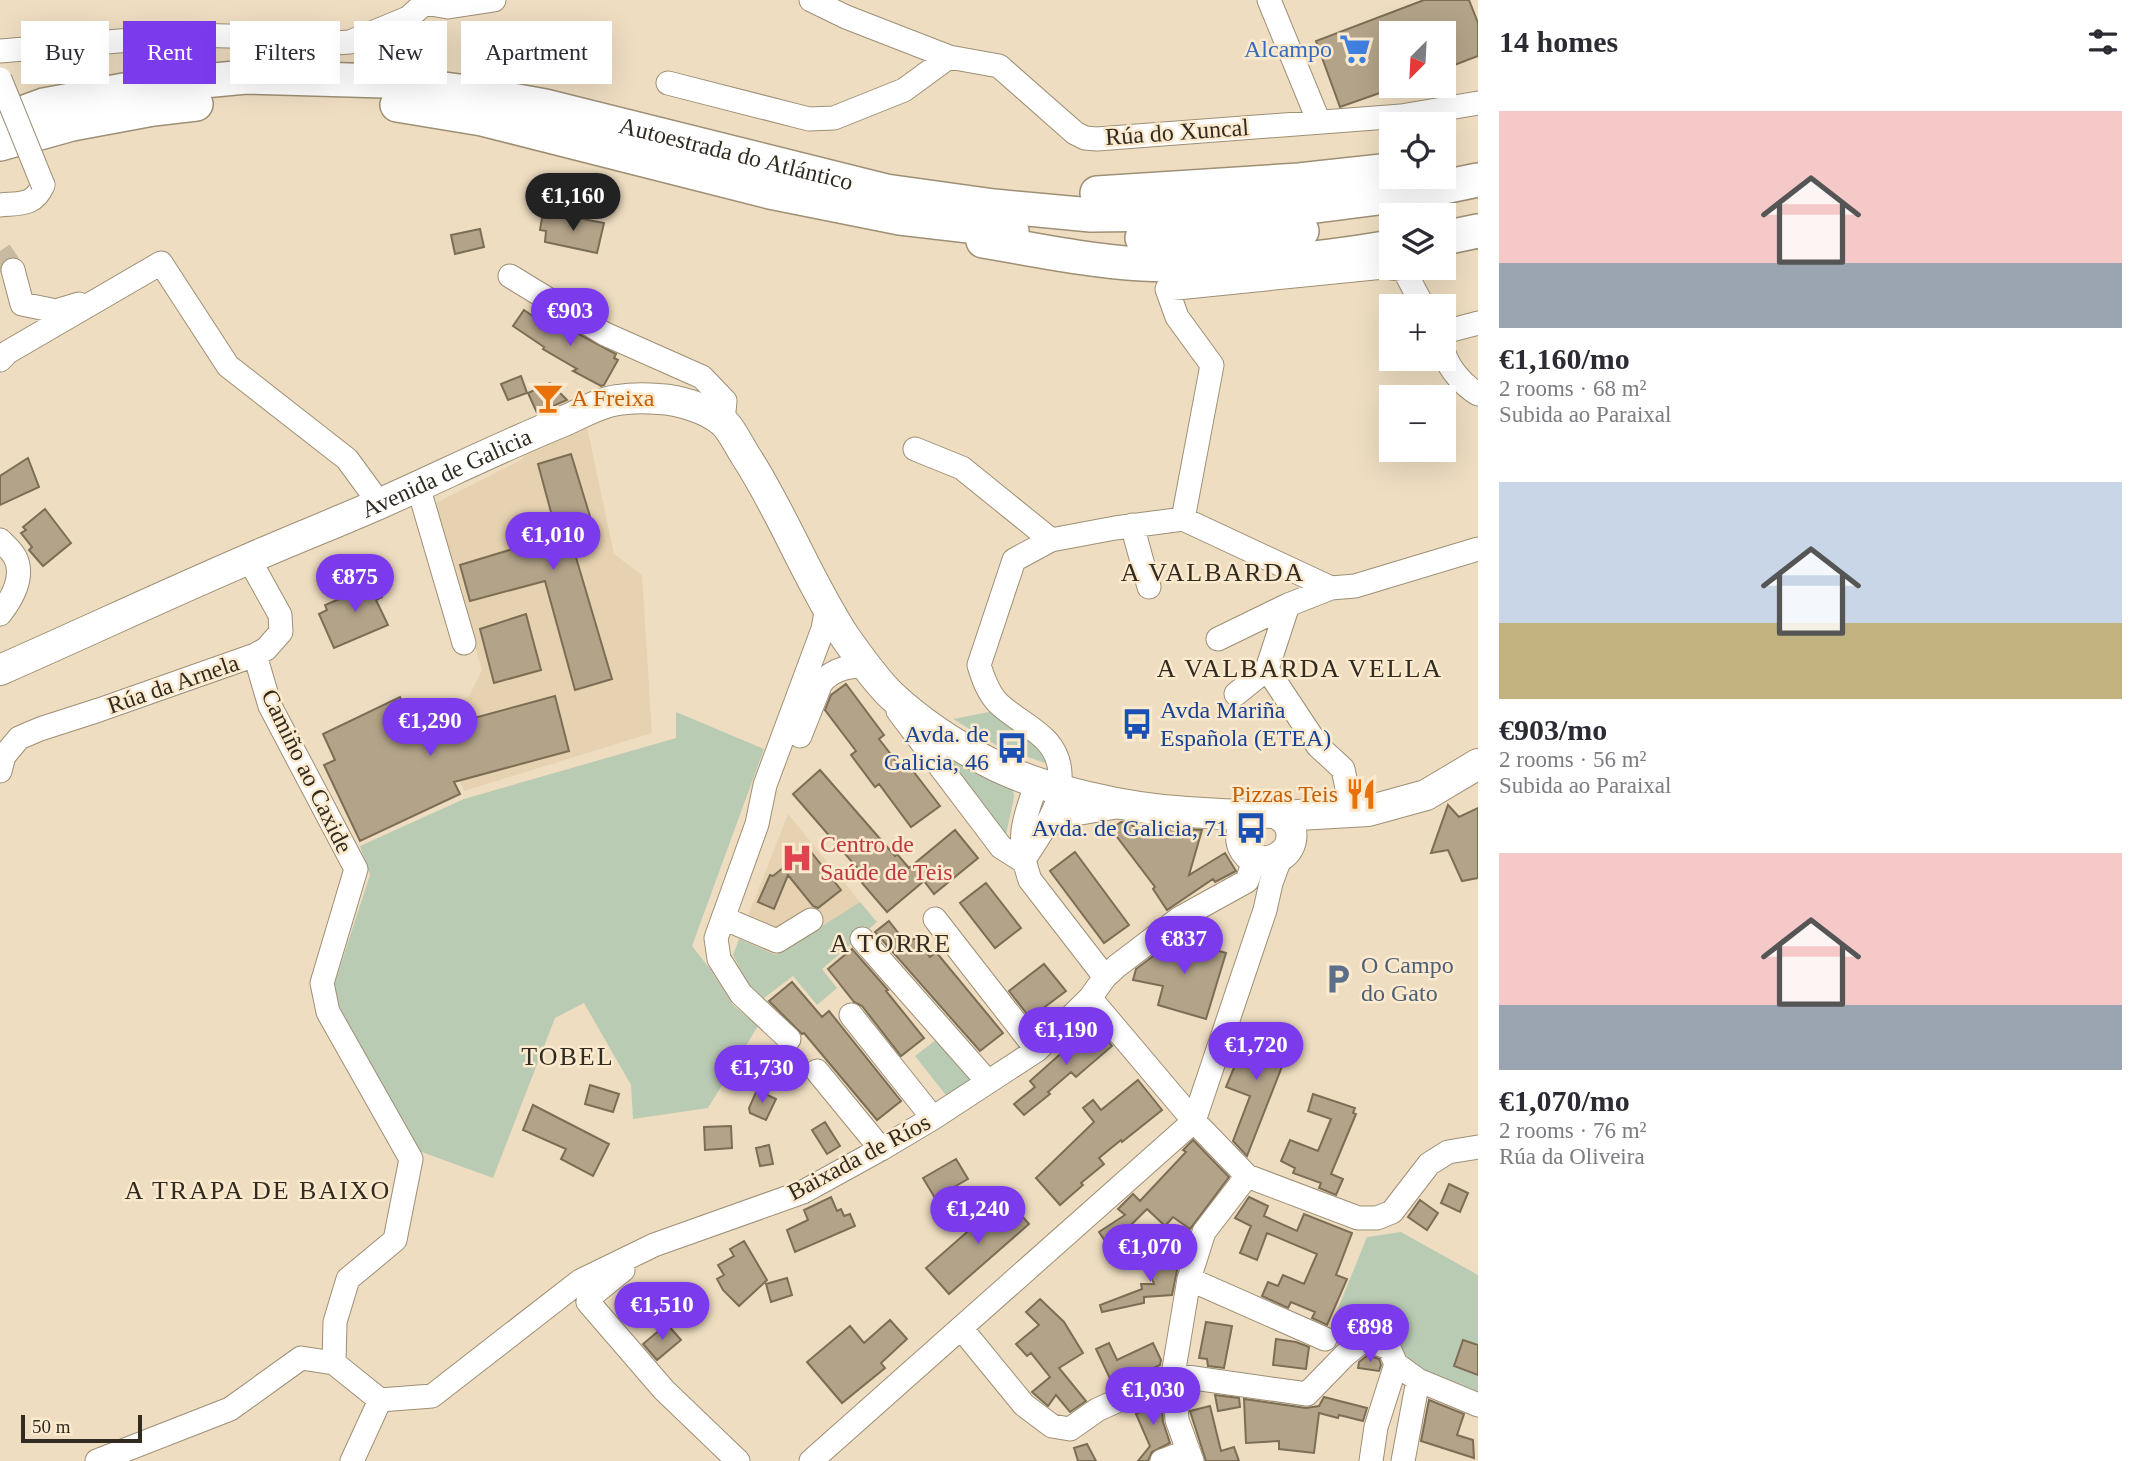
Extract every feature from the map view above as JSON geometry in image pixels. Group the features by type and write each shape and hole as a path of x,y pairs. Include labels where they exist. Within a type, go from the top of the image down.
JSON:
{"highway":[{"name":"Autoestrada do Atlántico","path":"0,121 44,105 140,87 246,77 384,81 545,106 886,191 994,206 1091,215 1293,209 1410,194 1478,180"},
{"name":"Autoestrada do Atlántico","path":"0,144 72,124 153,109 235,100 320,100 402,105 482,119 770,192 900,218 1010,231 1142,238 1213,237 1298,231 1379,221"},
{"path":"1456,163 1478,161"},
{"path":"778,165 996,189 1108,194 1379,171"},
{"path":"1456,207 1478,203"},
{"path":"900,218 974,240 1069,256 1140,264 1223,266 1379,248"},
{"path":"1456,236 1478,231"}],"main road":[{"name":"Avenida de Galicia","path":"0,670 536,432 614,400 660,399 696,407 723,421"},
{"path":"723,421 759,477 827,607 888,694 941,735 990,763 1049,786 1126,805 1182,812 1194,821 1267,847 1349,826 1360,812 1426,795 1478,764"}],"street":[{"path":"0,51 190,35 261,37 292,46 350,42 408,18 425,3 448,7 495,0"},
{"name":"Rúa do Xuncal","path":"811,0 846,17 949,57 999,66 1085,138 1401,116 1478,103"},
{"path":"1269,0 1320,122"},
{"path":"668,83 810,119 834,118 904,90 949,57"},
{"path":"0,79 43,185 31,201 0,205"},
{"path":"0,360 8,352 161,263 228,366 347,459 380,503"},
{"path":"1183,519 1212,365 1177,317 1167,289 1384,267 1404,270 1417,294"},
{"path":"13,270 22,304 56,311 99,299"},
{"path":"510,276 605,334 702,377 725,401 723,421"},
{"path":"1456,329 1478,323"},
{"path":"1454,371 1478,394"},
{"path":"915,449 962,468 1051,540"},
{"path":"418,486 464,643"},
{"path":"1105,977 1030,880 1023,861 1024,819 1049,786 1060,766 1056,752 1043,737 997,702 984,682 979,665 1014,560 1051,540 1183,519 1331,587"},
{"path":"1132,525 1149,587"},
{"path":"0,540 15,556 19,572 12,598 0,614"},
{"path":"1218,639 1331,587 1355,586 1478,549"},
{"name":"Rúa da Arnela","path":"0,771 4,756 19,738 255,656 266,649 281,632 280,615 249,559"},
{"path":"1236,694 1267,669 1287,605"},
{"path":"789,1039 741,994 719,959 716,938 757,824 765,785 823,629 827,607"},
{"name":"Camiño ao Caxide","path":"255,656 270,706 356,869 323,983 328,1012 411,1159 395,1240 348,1279 335,1322 334,1363"},
{"path":"757,824 777,790 821,683 838,670 850,666 868,666"},
{"path":"1267,669 1318,746 1343,769 1360,812"},
{"path":"888,694 900,714 1001,847 1023,861"},
{"path":"1023,861 1053,810 1049,786"},
{"path":"1042,828 1075,814 1126,805"},
{"path":"811,1461 1194,1121 1265,910 1267,847"},
{"name":"Baixada de Ríos","path":"380,1399 432,1396 580,1281 654,1245 803,1192 933,1118 1037,1050 1090,998 1105,977 1180,918 1247,881 1267,847"},
{"path":"723,918 777,941 811,920"},
{"path":"935,919 1037,1050"},
{"path":"862,939 988,1082"},
{"path":"1090,998 1194,1121 1247,1176 1358,1218 1377,1219 1392,1212 1430,1164 1448,1152 1478,1147"},
{"path":"851,1014 933,1118"},
{"path":"817,1070 881,1149"},
{"path":"1162,1461 1190,1456 1177,1420 1173,1375 1189,1279 1204,1232 1247,1176"},
{"path":"629,1257 626,1267 591,1296 588,1303 664,1391 738,1461"},
{"path":"1189,1279 1325,1339"},
{"path":"961,1328 1024,1405 1052,1426 1070,1429 1097,1410 1173,1375 1307,1394 1345,1355 1365,1339 1389,1348 1396,1364 1418,1380 1478,1405"},
{"path":"97,1461 230,1409 301,1358 334,1363 380,1399 352,1461"},
{"path":"1371,1461 1376,1427 1396,1364"},
{"path":"1403,1461 1418,1380"}],"shaded area":[{"path":"587,427 614,554 642,575 652,733 464,791 432,720 469,696 482,670 434,504 523,459 521,453"},
{"name":"Centro de Saúde de Teis","path":"788,814 860,902 776,955 739,939"}],"green space":[{"path":"994,711 1039,740 1051,765 1001,748 953,719"},
{"path":"676,712 764,749 692,946 733,1005 758,1026 708,1108 633,1119 631,1085 584,1003 555,1018 493,1178 419,1151 339,1010 334,985 370,875 360,846 464,799 676,738"},
{"path":"943,752 1013,790 1006,835"},
{"path":"860,902 877,922 822,969 837,988 817,1005 793,976 760,1001 733,955 739,939 776,955"},
{"path":"941,1036 975,1079 949,1099 915,1056"},
{"path":"1401,1232 1478,1275 1478,1394 1426,1371 1368,1328 1343,1340 1328,1333 1367,1237"}],"building":[{"name":"Alcampo","path":"1424,0 1469,0 1478,23 1478,56 1456,64 1456,21 1379,21 1379,93 1340,107 1316,41"},
{"path":"559,217 604,223 597,253 545,242 546,231 540,230 542,218"},
{"path":"480,229 484,247 455,254 451,235"},
{"path":"524,310 553,330 558,323 616,354 614,358 618,360 604,385 601,386 573,371 577,369 543,349 544,347 513,326"},
{"path":"521,376 527,393 508,400 501,384"},
{"name":"A Freixa","path":"550,383 567,400 537,413 528,393"},
{"path":"571,454 596,536 572,544 612,679 575,690 545,581 470,601 460,565 536,542 533,534 555,527 538,464"},
{"path":"28,458 39,487 0,505 0,476"},
{"path":"45,509 71,543 43,566 29,550 32,547 21,533 26,530 23,527"},
{"path":"380,574 384,580 379,590 382,597 376,600 388,625 334,648 319,614 327,610 325,605 361,590 360,588 368,585 372,577"},
{"path":"526,614 541,670 494,683 480,629"},
{"path":"846,684 884,735 879,739 900,766 906,762 940,806 911,827 879,784 875,787 851,755 856,751 825,710 831,695"},
{"path":"555,696 569,751 454,782 460,794 360,841 324,765 335,760 323,734 400,697 412,723 424,717 430,730"},
{"path":"820,770 895,856 897,854 909,868 955,830 978,858 934,894 924,881 887,912 862,883 867,879 793,794"},
{"path":"1448,805 1459,817 1478,808 1478,878 1462,881 1448,850 1431,853"},
{"path":"1121,822 1131,823 1133,826 1202,830 1189,875 1225,853 1236,871 1215,882 1213,879 1167,910 1153,889 1155,887 1111,829"},
{"path":"808,848 841,890 818,908 813,906 788,875 774,909 758,902 770,875 773,876"},
{"path":"1075,852 1129,925 1104,943 1050,871"},
{"path":"986,883 1021,928 995,948 960,903"},
{"path":"889,921 907,944 915,938 930,957 936,952 1003,1033 980,1051 875,932"},
{"path":"1176,939 1226,953 1206,1019 1158,1005 1163,986 1133,980 1136,969"},
{"path":"852,949 888,990 886,991 924,1038 901,1056 862,1006 854,1002 828,969"},
{"path":"1044,964 1066,991 1030,1018 1009,991"},
{"path":"792,982 822,1017 829,1011 901,1101 877,1120 804,1033 769,1001"},
{"path":"1094,1024 1112,1046 1076,1077 1071,1072 1024,1115 1014,1104 1035,1087 1030,1081"},
{"path":"1250,1029 1290,1046 1247,1156 1233,1141 1250,1096 1226,1087"},
{"path":"776,1049 798,1062 790,1077 767,1064"},
{"path":"1138,1080 1162,1110 1099,1158 1104,1164 1060,1205 1036,1178 1094,1122 1083,1108 1093,1100 1101,1110"},
{"path":"590,1085 619,1094 613,1112 585,1104"},
{"path":"757,1090 776,1099 766,1120 750,1113 749,1108"},
{"path":"1313,1094 1355,1108 1353,1113 1356,1114 1331,1174 1343,1179 1336,1195 1319,1188 1321,1183 1293,1173 1295,1168 1281,1161 1290,1140 1318,1151 1331,1119 1308,1111"},
{"path":"533,1105 609,1144 593,1176 561,1159 566,1149 523,1130"},
{"path":"825,1122 840,1146 827,1154 812,1130"},
{"path":"731,1126 732,1148 705,1150 704,1127"},
{"path":"1193,1140 1229,1177 1190,1229 1173,1217 1165,1226 1147,1209 1121,1235 1131,1250 1117,1259 1099,1232 1125,1215 1118,1209 1133,1194 1140,1201 1186,1152 1183,1150"},
{"path":"769,1145 773,1164 760,1166 756,1148"},
{"path":"956,1159 968,1179 935,1198 923,1178"},
{"path":"1449,1184 1468,1193 1460,1212 1441,1203"},
{"path":"831,1197 837,1211 841,1209 844,1216 850,1214 855,1226 795,1252 787,1230 808,1220 804,1210"},
{"path":"1249,1197 1268,1206 1264,1216 1297,1231 1304,1214 1352,1233 1336,1275 1347,1279 1327,1325 1312,1318 1315,1312 1291,1302 1288,1308 1262,1296 1268,1282 1278,1286 1283,1275 1304,1284 1317,1254 1267,1233 1257,1260 1240,1253 1251,1226 1235,1218"},
{"path":"1006,1198 1029,1224 949,1294 926,1268"},
{"path":"1420,1200 1438,1213 1427,1230 1408,1217"},
{"path":"744,1241 767,1280 739,1306 723,1290 717,1279 724,1275 718,1265 734,1256 730,1249"},
{"path":"1169,1251 1177,1270 1172,1295 1144,1297 1144,1303 1102,1312 1100,1305 1142,1289 1141,1284 1154,1284 1145,1260"},
{"path":"787,1278 792,1295 771,1302 766,1284"},
{"path":"1040,1299 1064,1322 1083,1353 1059,1368 1086,1401 1070,1412 1056,1395 1048,1406 1032,1392 1050,1377 1031,1353 1027,1356 1016,1344 1039,1325 1026,1312"},
{"path":"890,1320 907,1339 881,1363 885,1368 842,1403 807,1362 850,1326 864,1343"},
{"path":"1206,1322 1232,1326 1224,1368 1208,1366 1207,1359 1199,1358"},
{"path":"667,1324 681,1340 657,1360 643,1344"},
{"path":"1276,1339 1309,1347 1306,1369 1273,1365"},
{"path":"1463,1340 1478,1345 1478,1375 1454,1366"},
{"path":"1109,1343 1117,1360 1153,1343 1161,1360 1160,1365 1114,1387 1096,1349"},
{"path":"1368,1355 1379,1359 1379,1371 1358,1368 1359,1362"},
{"path":"1215,1395 1239,1398 1240,1407 1218,1411"},
{"path":"1161,1396 1163,1422 1170,1443 1152,1452 1148,1461 1138,1461 1150,1446 1136,1414 1146,1409 1144,1404"},
{"path":"1324,1397 1367,1408 1363,1421 1319,1413 1314,1453 1279,1449 1279,1441 1246,1443 1244,1399 1306,1408 1319,1406"},
{"path":"1429,1400 1464,1414 1457,1435 1473,1440 1474,1458 1421,1441"},
{"path":"1210,1406 1221,1451 1234,1447 1239,1461 1206,1461 1190,1411"},
{"path":"1087,1444 1096,1461 1078,1461 1074,1448"}],"tunnel":[{"path":"0,251 13,270"}],"place":[{"name":"Alcampo","path":"1355,49"},
{"name":"A Freixa","path":"548,398"},
{"name":"Avda Mariña Española (ETEA)","path":"1137,724"},
{"name":"Avda. de Galicia, 46","path":"1012,748"},
{"name":"Pizzas Teis","path":"1361,794"},
{"name":"Avda. de Galicia, 71","path":"1251,828"},
{"name":"Centro de Saúde de Teis","path":"797,858"},
{"name":"O Campo do Gato","path":"1338,979"}],"district":[{"name":"A VALBARDA","path":"1213,572"},
{"name":"A VALBARDA VELLA","path":"1300,668"},
{"name":"A TORRE","path":"891,943"},
{"name":"TOBEL","path":"568,1056"},
{"name":"A TRAPA DE BAIXO","path":"258,1190"}]}
